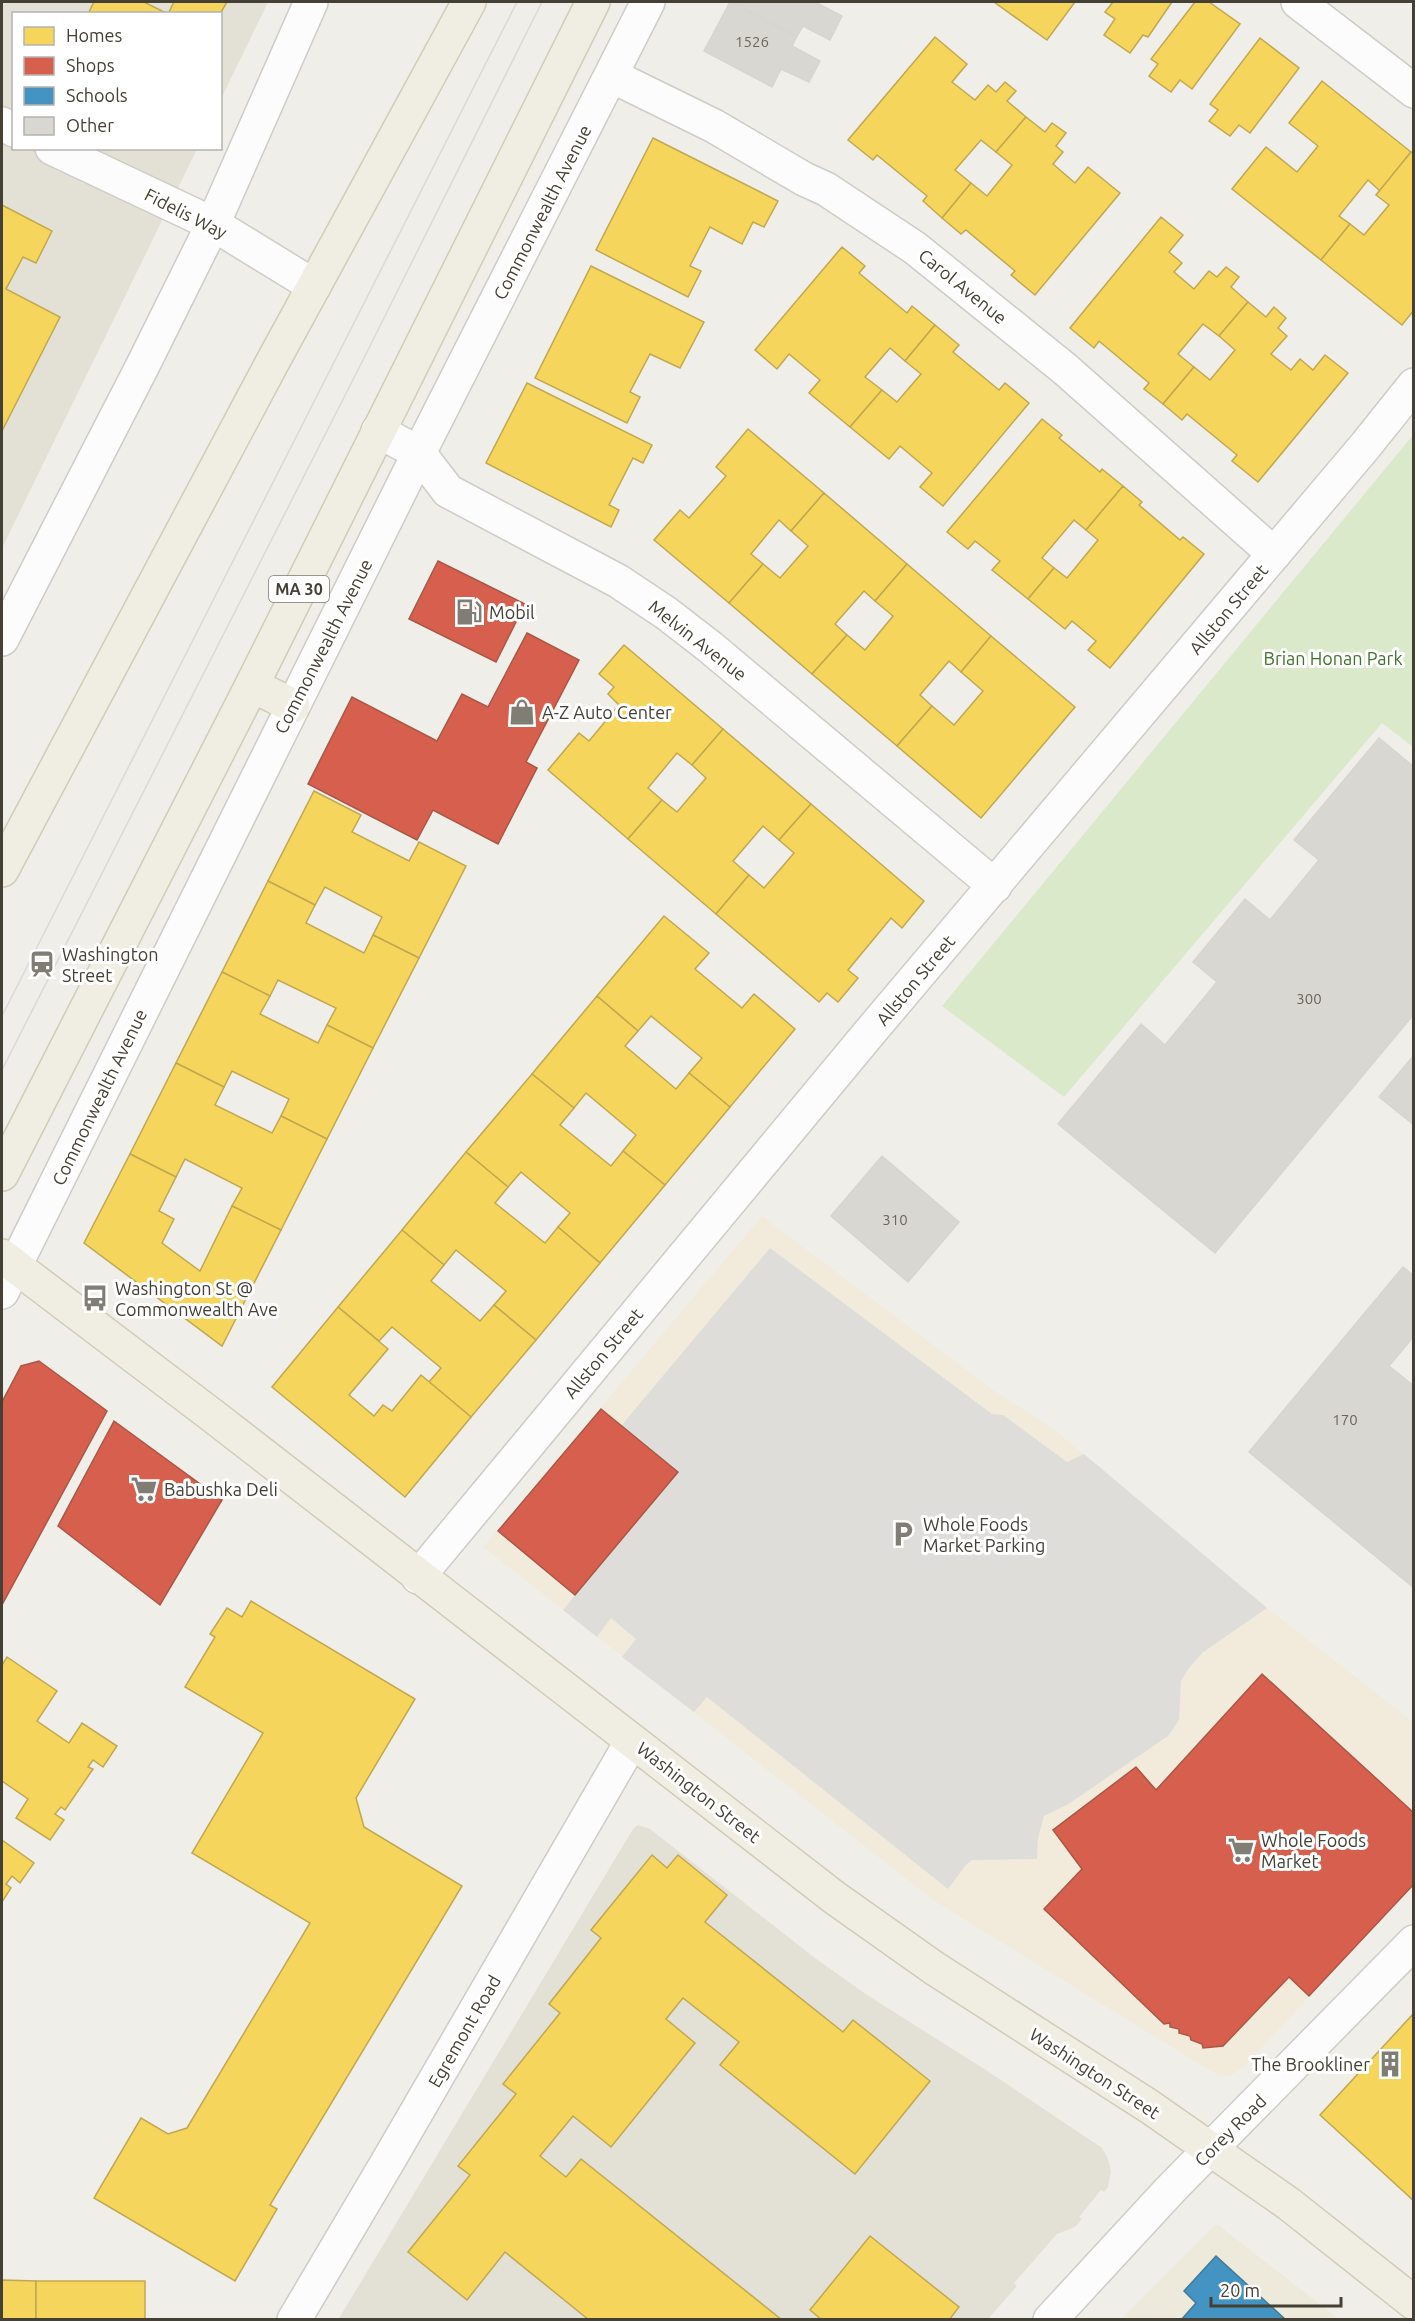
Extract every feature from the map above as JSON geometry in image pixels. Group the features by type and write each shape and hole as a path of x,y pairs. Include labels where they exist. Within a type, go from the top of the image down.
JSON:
{"main road":[{"path":"2,870 314,286 469,2"},
{"name":"MA 30","path":"2,1174 252,685 593,2"},
{"path":"252,685 293,706"},
{"name":"Washington Street","path":"6,1272 213,1416 418,1577 836,1898 934,1968 1150,2107 1289,2204 1413,2303"}],"street":[{"path":"2,639 213,224 311,2"},
{"name":"Commonwealth Avenue","path":"6,1272 648,2"},
{"path":"1298,2 1413,91"},
{"name":"Carol Avenue","path":"612,76 714,126 804,179 826,189 915,248 1065,369 1274,554"},
{"name":"Fidelis Way","path":"56,150 213,224 314,286"},
{"name":"Allston Street","path":"418,1577 1413,386"},
{"name":"Melvin Avenue","path":"378,431 419,453 448,491 612,578 681,624 994,886"},
{"name":"Egremont Road","path":"294,2319 632,1741"},
{"name":"Corey Road","path":"1050,2319 1210,2149 1413,1942"}],"shaded area":[{"path":"2,2 268,2 222,97 222,12 12,12 12,150 197,150 2,548"},
{"path":"762,1216 993,1390 1051,1427 1267,1608 1413,1722 1413,1884 1244,2067 1229,2076 1220,2076 1201,2065 936,1902 483,1547"},
{"name":"Whole Foods Market Parking","path":"770,1248 992,1414 1003,1415 1067,1462 1084,1454 1267,1608 1202,1653 1189,1668 1181,1681 1179,1720 1168,1736 1067,1805 1044,1816 1038,1838 1037,1859 972,1860 948,1889 707,1697 694,1712 622,1657 636,1639 611,1618 597,1637 563,1610 678,1472 621,1426"},
{"path":"638,1825 650,1829 815,1958 867,1995 989,2072 1102,2148 1111,2171 1108,2187 1104,2192 1101,2190 1079,2217 1082,2219 1075,2227 1057,2234 1014,2283 1017,2286 988,2319 338,2320 633,1829"},
{"path":"1218,2225 1339,2319 1120,2320 1214,2226"}],"green space":[{"name":"Brian Honan Park","path":"1413,435 1413,747 1382,723 1064,1097 942,1006"}],"building: Homes":[{"path":"94,2 144,2 164,12 89,12"},
{"path":"174,2 227,2 221,12 169,12"},
{"path":"994,2 1075,2 1047,40"},
{"path":"1113,2 1172,2 1148,37 1143,35 1130,53 1104,35 1115,19 1105,12"},
{"path":"1195,2 1209,2 1240,24 1192,89 1180,80 1171,92 1149,76 1158,64 1151,59"},
{"path":"935,37 967,64 952,82 975,100 988,85 996,92 1005,82 1016,91 1007,101 1026,117 996,152 981,140 955,170 971,183 942,218 923,201 927,196 877,155 873,160 848,140"},
{"path":"1260,38 1299,68 1250,133 1239,125 1230,136 1209,121 1218,110 1210,104"},
{"path":"1322,81 1411,152 1380,191 1368,180 1339,216 1350,224 1321,260 1232,189 1266,147 1297,172 1318,146 1289,123"},
{"path":"1026,117 1045,132 1052,123 1066,133 1056,146 1063,152 1053,164 1075,183 1088,167 1120,193 1035,295 1011,275 1015,271 966,230 961,234 942,218 971,183 987,196 1012,165 996,152"},
{"path":"653,138 778,201 764,227 753,222 742,244 710,227 690,266 701,271 688,297 596,250"},
{"path":"1411,152 1414,154 1414,310 1402,325 1321,260 1350,224 1364,235 1389,205 1376,195"},
{"path":"2,205 52,231 36,263 23,257 6,289 60,317 2,431"},
{"path":"1161,217 1183,235 1169,252 1182,263 1174,272 1194,289 1209,271 1217,277 1226,267 1239,277 1231,287 1248,302 1219,336 1203,324 1178,354 1194,367 1163,404 1144,389 1149,383 1099,341 1094,348 1070,328"},
{"path":"842,247 865,266 859,273 907,313 912,306 935,325 905,361 890,348 865,377 882,390 850,427 809,393 820,380 789,354 777,369 755,350"},
{"path":"591,266 704,322 680,368 650,354 630,392 640,397 627,423 535,378"},
{"path":"1248,302 1266,317 1274,307 1286,318 1278,328 1287,336 1271,354 1291,370 1300,359 1313,370 1325,355 1348,373 1258,482 1232,461 1237,455 1187,414 1182,420 1163,404 1194,367 1210,380 1235,350 1219,336"},
{"path":"935,325 959,345 953,352 999,390 1005,383 1029,403 943,506 920,487 932,473 900,446 889,459 850,427 882,390 897,402 921,374 905,361"},
{"path":"527,383 652,445 643,463 633,458 609,505 619,510 611,527 486,463"},
{"path":"1042,419 1062,435 1059,438 1100,472 1102,469 1123,486 1086,530 1074,520 1042,558 1054,568 1028,599 992,570 1000,561 975,541 968,549 947,532"},
{"path":"748,429 824,493 791,531 779,520 751,554 763,564 729,603 654,540 680,510 689,518 726,476 716,467"},
{"path":"1123,486 1142,502 1139,505 1180,540 1183,537 1204,554 1110,668 1088,650 1096,641 1072,621 1065,629 1028,599 1054,568 1067,578 1098,540 1086,530"},
{"path":"824,493 907,564 875,601 864,591 835,624 847,635 812,674 729,603 763,564 780,578 808,546 791,531"},
{"path":"907,564 991,636 961,672 949,661 920,695 932,706 897,746 812,674 847,635 865,650 893,616 875,601"},
{"path":"991,636 1075,707 981,818 897,746 932,706 954,725 983,691 961,672"},
{"path":"624,645 723,729 692,765 677,753 648,788 662,800 628,839 548,770 579,733 589,741 619,705 608,694 614,687 599,674"},
{"path":"723,729 811,804 779,840 763,826 733,861 749,875 716,914 628,839 662,800 677,812 706,778 692,765"},
{"path":"314,791 361,815 352,832 409,861 419,842 466,866 419,958 373,935 382,917 325,887 315,905 268,881"},
{"path":"811,804 924,901 902,928 891,918 848,970 858,978 838,1002 827,993 819,1002 716,914 749,875 764,888 794,853 779,840"},
{"path":"268,881 315,905 306,923 364,953 373,935 419,958 373,1048 327,1025 336,1008 278,980 270,996 222,972"},
{"path":"664,916 709,953 695,969 742,1008 754,994 795,1029 730,1107 689,1073 702,1058 651,1016 638,1031 597,996"},
{"path":"222,972 270,996 260,1014 318,1043 327,1025 373,1048 327,1139 281,1116 289,1099 232,1071 224,1087 176,1063"},
{"path":"597,996 638,1031 625,1046 676,1089 689,1073 730,1107 665,1185 623,1151 636,1135 586,1093 574,1108 532,1074"},
{"path":"176,1063 224,1087 215,1105 272,1133 281,1116 327,1139 281,1230 232,1206 242,1188 185,1159 176,1177 130,1154"},
{"path":"532,1074 574,1108 560,1125 611,1166 623,1151 665,1185 600,1263 558,1227 570,1213 521,1172 508,1187 466,1152"},
{"path":"466,1152 508,1187 495,1203 545,1243 558,1227 600,1263 536,1340 494,1305 506,1291 456,1250 444,1265 402,1230"},
{"path":"130,1154 176,1177 159,1211 174,1219 162,1243 200,1271 232,1206 281,1230 222,1346 84,1243"},
{"path":"402,1230 444,1265 431,1281 480,1321 494,1305 536,1340 471,1417 429,1382 441,1368 392,1327 379,1341 338,1307"},
{"path":"338,1307 388,1349 349,1395 374,1416 383,1405 392,1411 421,1375 471,1417 405,1497 272,1387"},
{"path":"251,1601 415,1699 356,1798 364,1827 462,1886 270,2205 277,2209 235,2281 94,2198 141,2118 168,2134 187,2128 310,1923 192,1853 263,1733 185,1687 215,1637 210,1634 227,1608 242,1617"},
{"path":"7,1657 57,1691 37,1721 69,1743 82,1723 117,1746 103,1767 93,1760 88,1767 93,1769 65,1810 61,1807 55,1814 64,1820 50,1840 16,1818 28,1799 2,1781 2,1665"},
{"path":"2,1840 34,1863 20,1883 12,1876 6,1884 11,1888 2,1902"},
{"path":"652,1855 667,1868 678,1855 727,1895 705,1922 843,2032 853,2020 930,2081 855,2174 720,2065 739,2042 683,1998 666,2019 695,2043 611,2147 573,2116 540,2156 566,2177 581,2159 782,2320 589,2320 505,2252 467,2300 408,2252 470,2175 458,2166 516,2094 503,2084 560,2013 549,2004 601,1938 591,1930"},
{"name":"The Brookliner","path":"1414,2013 1414,2201 1320,2115"},
{"path":"870,2236 959,2307 949,2320 822,2320 810,2310"},
{"path":"2,2280 36,2281 36,2320 2,2320"},
{"path":"36,2281 145,2281 145,2320 36,2320"}],"building: Shops":[{"path":"438,561 525,604 496,662 409,619"},
{"path":"527,633 579,660 526,762 537,768 498,844 433,810 417,840 308,784 352,697 437,741 462,694 488,707"},
{"path":"39,1361 107,1411 2,1605 2,1402 21,1366"},
{"path":"601,1409 678,1472 575,1595 498,1531"},
{"path":"114,1421 222,1500 160,1605 58,1526"},
{"name":"Whole Foods Market","path":"1262,1674 1414,1813 1414,1884 1309,1996 1289,1977 1223,2046 1203,2048 1202,2044 1191,2040 1190,2036 1179,2033 1179,2029 1170,2027 1170,2023 1164,2024 1044,1909 1082,1869 1053,1830 1136,1767 1156,1790"}],"building: Schools":[{"path":"1216,2256 1286,2320 1181,2320 1196,2303 1184,2291"}],"building: Other":[{"path":"730,2 797,36 792,46 820,61 809,82 781,69 772,87 704,51"},
{"path":"730,2 815,2 842,16 830,40 803,26 797,36"},
{"path":"1379,738 1414,767 1414,1014 1215,1253 1058,1124 1141,1024 1165,1045 1217,982 1193,962 1245,899 1270,920 1319,860 1294,840"},
{"path":"1414,1055 1414,1125 1379,1097"},
{"path":"882,1156 959,1222 908,1282 831,1216"},
{"path":"1403,1267 1414,1276 1414,1336 1389,1366 1414,1386 1414,1588 1249,1452"}],"tram line":[{"path":"2,1016 517,2"},
{"path":"2,1070 542,2"}],"place":[{"name":"Mobil","path":"469,612"},
{"name":"A-Z Auto Center","path":"522,712"},
{"name":"Washington Street","path":"42,964"},
{"name":"Washington St @ Commonwealth Ave","path":"95,1298"},
{"name":"Babushka Deli","path":"144,1489"},
{"name":"Whole Foods Market Parking","path":"903,1534"},
{"name":"Whole Foods Market","path":"1241,1850"},
{"name":"The Brookliner","path":"1390,2064"}]}
